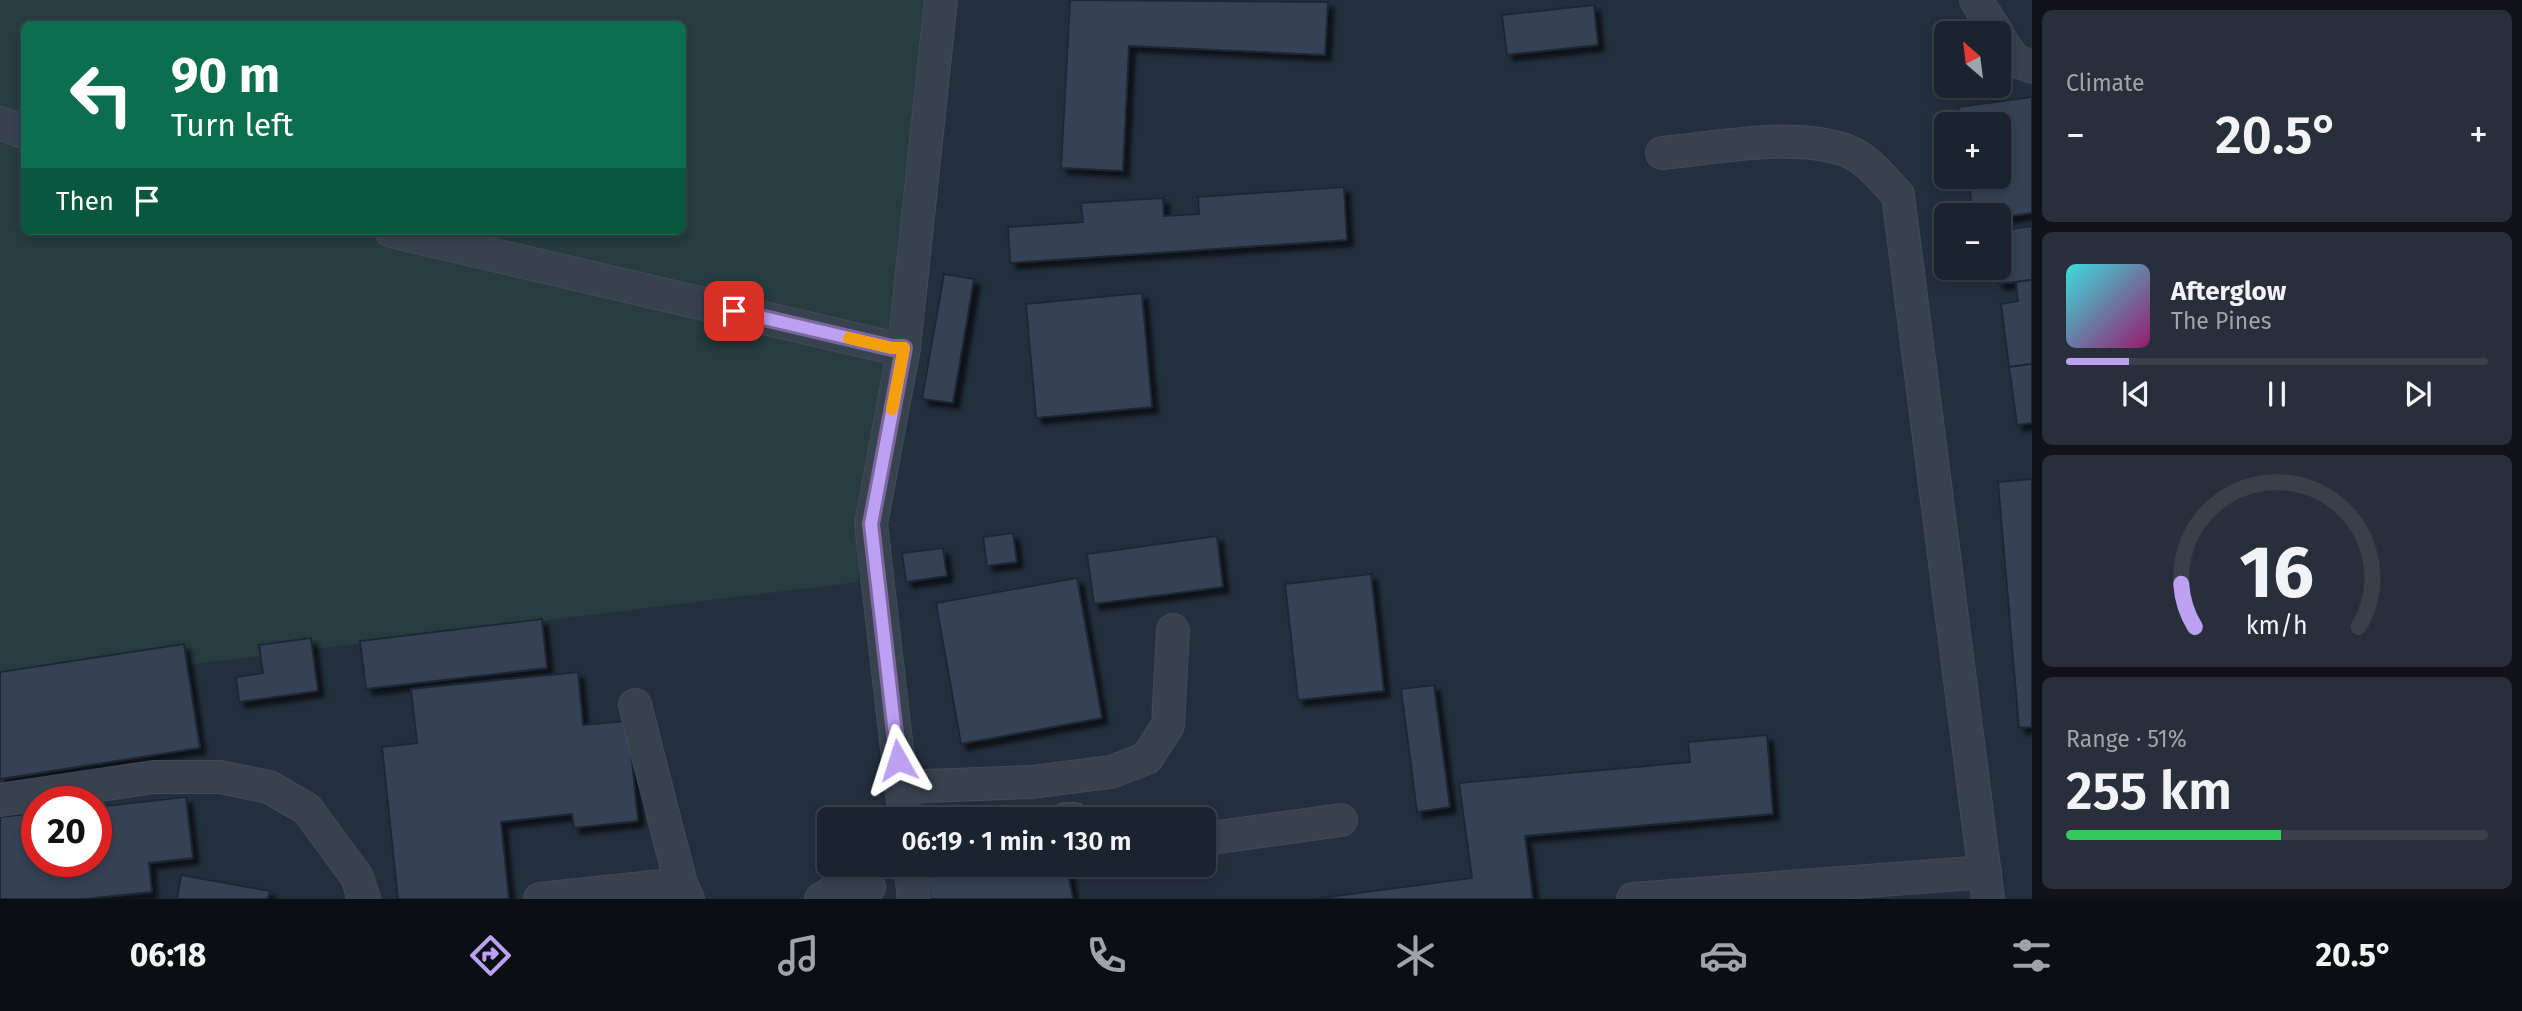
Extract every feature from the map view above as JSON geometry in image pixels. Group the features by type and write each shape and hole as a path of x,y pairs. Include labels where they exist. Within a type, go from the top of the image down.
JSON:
{"lane":[{"path":"904,807 871,524 904,348 941,0"},
{"path":"1976,0 1990,21"},
{"path":"2011,55 2014,60 2032,67"},
{"path":"0,123 21,131"},
{"path":"1633,899 1986,886 1898,195 1871,165 1846,150 1800,140 1662,153"},
{"path":"408,235 892,348 904,348"},
{"path":"901,787 1032,782 1111,772 1147,758 1168,725 1173,630"},
{"path":"540,899 685,892 635,705"},
{"path":"0,800 154,777 220,777 269,787 307,809 357,877 364,899"},
{"path":"1216,837 1341,820"},
{"path":"911,877 914,899"},
{"path":"821,899 831,893 869,887"}],"green space":[{"path":"0,0 936,0 893,348 858,582 0,688"}],"building":[{"path":"1070,0 1328,2 1325,55 1129,46 1123,171 1061,168"},
{"path":"1594,5 1598,45 1507,55 1502,15"},
{"path":"2032,97 2032,213 2011,216 2011,203 1971,203 1970,189 2011,189 2011,112 1959,112 1958,107"},
{"path":"1344,187 1347,240 1010,263 1008,227 1083,222 1081,203 1163,198 1164,216 1199,214 1198,197"},
{"path":"2032,226 2032,280 1998,284 1998,280 2011,280 2011,229"},
{"path":"944,274 974,279 953,403 922,399"},
{"path":"2032,280 2032,364 2009,367 2001,304 2018,301 2016,282"},
{"path":"1142,293 1152,407 1036,418 1026,304"},
{"path":"2032,364 2032,423 2017,425 2009,367"},
{"path":"2032,479 2032,727 2019,728 1998,482"},
{"path":"1013,533 1017,562 987,566 983,537"},
{"path":"1217,536 1223,587 1094,604 1087,554"},
{"path":"943,548 947,576 906,582 902,553"},
{"path":"1371,574 1384,691 1298,700 1285,584"},
{"path":"1077,578 1102,718 961,744 936,603"},
{"path":"542,619 547,668 366,689 360,641"},
{"path":"311,638 318,691 239,702 236,677 263,673 259,645"},
{"path":"184,644 200,748 0,779 0,672"},
{"path":"578,672 583,725 628,721 638,821 574,828 572,814 501,822 509,899 398,899 382,747 417,743 411,689"},
{"path":"1434,685 1450,807 1417,812 1401,689"},
{"path":"1767,735 1773,814 1525,836 1533,899 1313,899 1472,878 1459,783 1690,762 1688,742"},
{"path":"186,797 193,858 149,863 152,892 84,899 0,899 0,817 21,815 21,877 112,877 112,805"},
{"path":"181,875 270,891 268,899 177,899"},
{"path":"927,877 1069,877 1073,899 931,899"}],"slow traffic":[{"path":"849,338 892,348 904,348 892,409"}],"route":[{"path":"734,311 892,348 904,348 871,524 898,760"}]}
